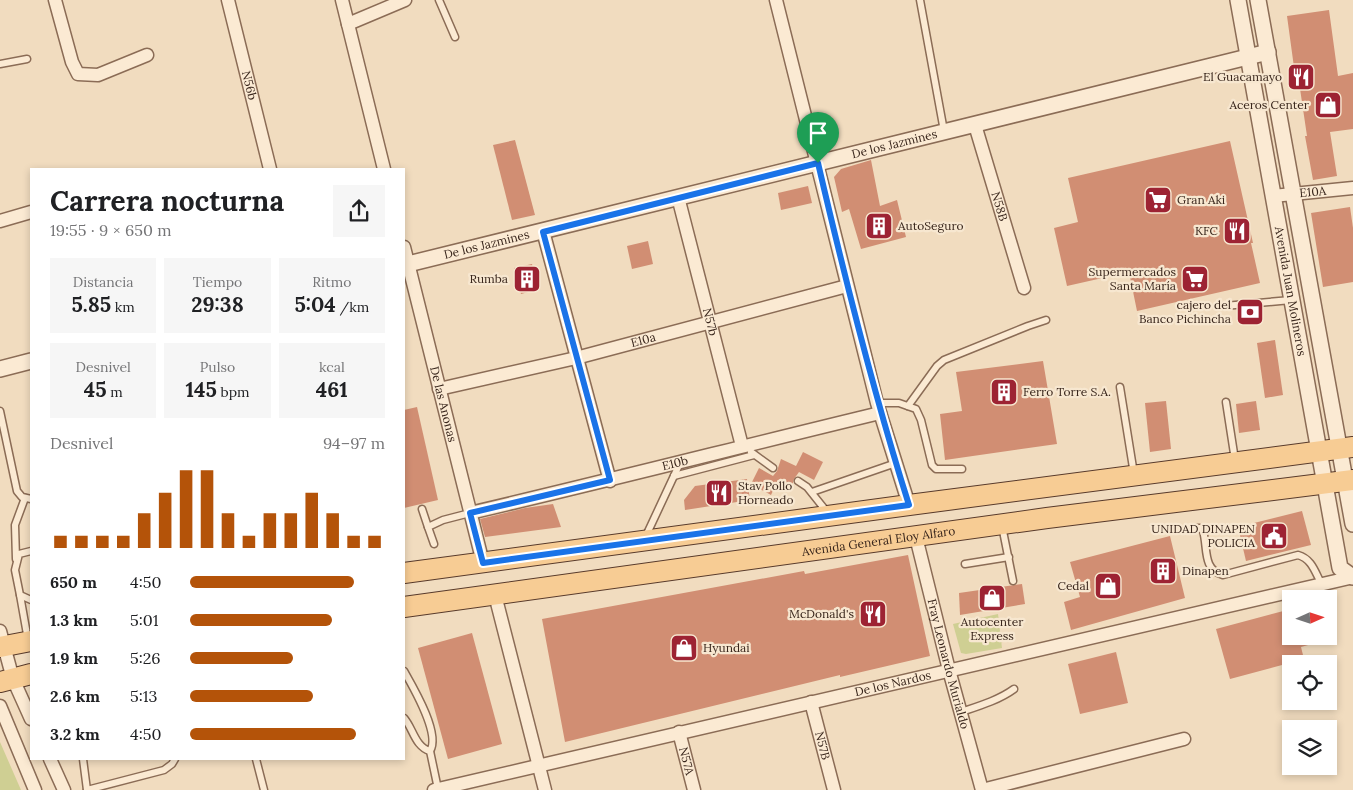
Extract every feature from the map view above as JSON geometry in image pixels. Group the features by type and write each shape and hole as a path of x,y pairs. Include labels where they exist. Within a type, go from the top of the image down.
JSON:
{"main road":[{"path":"405,573 1347,448"},
{"name":"Avenida General Eloy Alfaro","path":"405,607 1002,525 1349,481"},
{"path":"1,642 30,641"}],"street":[{"path":"55,0 72,62 78,74 98,75 147,55"},
{"name":"N56b","path":"228,0 270,168"},
{"path":"342,0 384,168"},
{"path":"348,24 405,0"},
{"path":"776,0 878,408 909,505"},
{"name":"Avenida Juan Molineros","path":"1238,0 1340,568 1353,577"},
{"name":"Avenida Juan Molineros","path":"1258,0 1294,194 1347,448 1353,524"},
{"name":"De los Jazmines","path":"406,265 1268,52"},
{"name":"N58B","path":"975,125 1024,288"},
{"name":"E10A","path":"1273,196 1353,188"},
{"name":"N57b","path":"678,197 742,446"},
{"path":"0,221 30,212"},
{"path":"543,232 610,480"},
{"name":"De las Anonas","path":"406,265 483,563"},
{"name":"E10a","path":"439,389 576,358 847,286"},
{"path":"0,369 30,361"},
{"name":"E10b","path":"470,513 681,462 878,408"},
{"name":"Fray Leonardo Murialdo","path":"916,537 949,670 982,790"},
{"name":"De los Nardos","path":"436,790 679,732 1353,577"},
{"path":"495,595 546,790"},
{"path":"1,642 30,716"},
{"name":"N57B","path":"811,702 834,790"},
{"path":"0,706 35,790"},
{"name":"N57A","path":"679,732 694,790"},
{"path":"982,790 1184,739"},
{"path":"50,760 64,790"}],"lane":[{"path":"439,0 455,36"},
{"path":"920,0 945,132"},
{"path":"0,64 27,59"},
{"path":"1224,306 1292,300"},
{"path":"908,406 937,366 944,360 1046,320"},
{"path":"1120,387 1134,475"},
{"path":"1226,402 1236,462"},
{"path":"878,408 900,403 916,409 921,420 932,466 936,469 962,469"},
{"path":"0,411 17,491 22,497 28,498 15,525 15,570 30,641"},
{"path":"742,446 772,468"},
{"path":"674,476 754,455"},
{"path":"643,541 681,462"},
{"path":"812,492 896,463"},
{"path":"798,481 812,492 829,516"},
{"path":"422,510 434,544"},
{"path":"428,527 443,520 470,513"},
{"path":"1002,525 1013,580"},
{"path":"1194,528 1200,528 1203,531 1208,566 1215,573 1222,575 1298,555 1306,557 1321,583"},
{"path":"16,561 19,554 30,551"},
{"path":"965,564 1008,557"},
{"path":"20,595 30,600"},
{"path":"405,673 426,712 431,732 432,748 430,751 436,790"},
{"path":"961,712 990,702 1008,694 1014,689"},
{"path":"405,719 417,742 425,750 430,751"},
{"path":"83,760 87,790 164,770 174,760"},
{"path":"256,760 264,790"}],"green space":[{"path":"998,614 1002,648 966,654 961,653 953,624"},
{"path":"0,742 21,790 0,790"}],"building":[{"path":"1329,10 1338,76 1353,73 1353,129 1330,132 1337,176 1313,180 1305,136 1307,136 1299,82 1296,82 1287,16"},
{"path":"515,140 535,215 512,220 493,145"},
{"name":"Gran Aki","path":"1230,141 1260,283 1137,311 1129,272 1067,286 1054,228 1078,222 1068,178"},
{"path":"871,160 880,206 897,200 906,237 861,249 849,209 842,212 834,177 841,169"},
{"path":"808,186 812,203 781,210 778,193"},
{"path":"1350,207 1353,228 1353,282 1323,287 1311,213"},
{"path":"648,241 653,264 632,269 627,246"},
{"name":"Rumba","path":"532,264 539,289 521,294 514,268"},
{"path":"1275,340 1283,395 1265,398 1257,343"},
{"name":"Ferro Torre S.A.","path":"1043,361 1057,444 945,460 940,414 962,411 956,372"},
{"path":"1166,401 1171,449 1150,452 1145,403"},
{"path":"1256,401 1260,430 1239,433 1236,404"},
{"path":"417,407 438,500 405,508 405,410"},
{"path":"803,452 823,462 814,480 799,472 794,479 791,489 777,482 771,495 751,484 759,468 773,476 781,459 796,466"},
{"name":"Stav Pollo Horneado","path":"747,479 750,500 685,510 684,500 695,486"},
{"path":"553,504 561,527 485,537 480,519 525,508"},
{"name":"UNIDAD DINAPEN POLICIA","path":"1302,511 1311,545 1246,561 1238,527"},
{"path":"1170,536 1185,598 1071,630 1064,602 1080,597 1070,562"},
{"name":"Hyundai","path":"908,555 930,656 840,677 840,675 565,742 542,619 804,571 805,574"},
{"name":"Autocenter Express","path":"1022,584 1025,604 960,615 959,593"},
{"path":"1282,611 1282,645 1308,645 1301,647 1303,655 1282,655 1282,665 1230,679 1216,629"},
{"path":"472,633 502,744 448,759 418,648"},
{"path":"1116,652 1128,703 1080,714 1068,664"}],"place":[{"name":"El Guacamayo","path":"1301,77"},
{"name":"Aceros Center","path":"1328,105"},
{"name":"Gran Aki","path":"1158,200"},
{"name":"AutoSeguro","path":"879,226"},
{"name":"KFC","path":"1237,231"},
{"name":"Rumba","path":"527,279"},
{"name":"Supermercados Santa María","path":"1195,279"},
{"name":"cajero del Banco Pichincha","path":"1250,312"},
{"name":"Ferro Torre S.A.","path":"1004,392"},
{"name":"Stav Pollo Horneado","path":"719,493"},
{"name":"UNIDAD DINAPEN POLICIA","path":"1274,536"},
{"name":"Dinapen","path":"1163,571"},
{"name":"Cedal","path":"1108,586"},
{"name":"Autocenter Express","path":"992,598"},
{"name":"McDonald's","path":"873,614"},
{"name":"Hyundai","path":"684,648"}],"route":[{"path":"818,163 877,403 909,505 483,563 470,513 610,480 543,232 818,163"}]}
